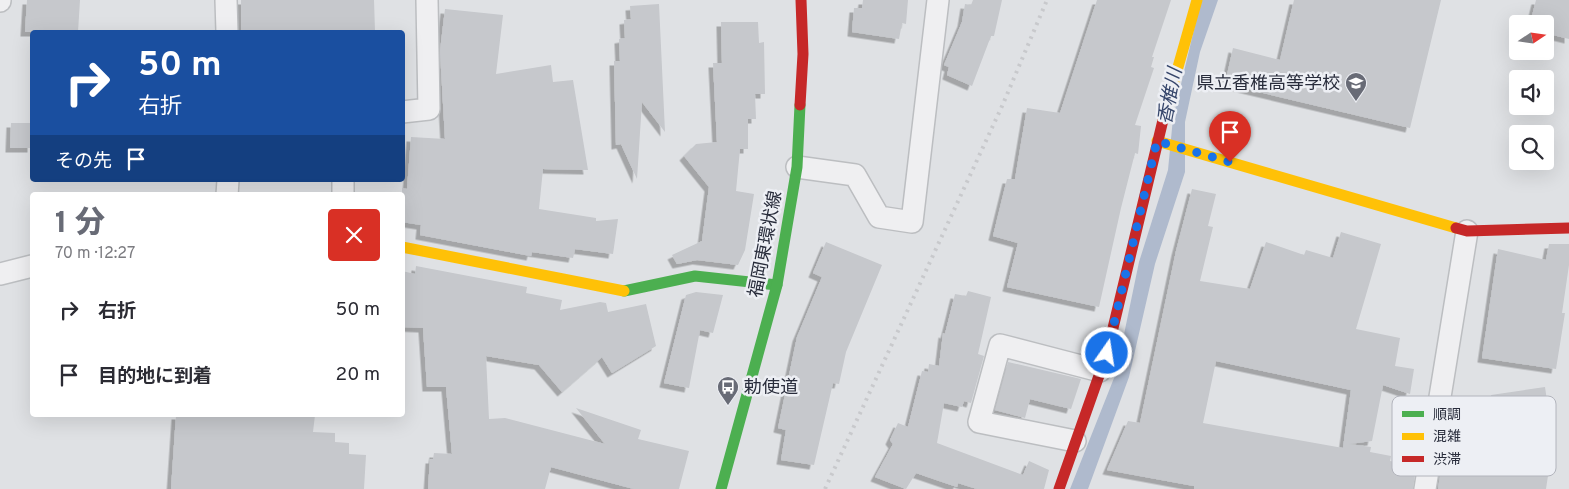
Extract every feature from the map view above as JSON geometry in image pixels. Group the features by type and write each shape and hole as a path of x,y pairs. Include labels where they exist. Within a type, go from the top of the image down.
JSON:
{"street":[{"path":"226,0 227,30"},
{"path":"405,112 429,109 427,0"},
{"name":"福岡東環状線","path":"721,489 777,285 797,167 803,54 801,0"},
{"path":"797,167 855,175 879,217 912,222 938,0"},
{"path":"1059,489 1107,353 1157,141 1197,0"},
{"path":"1157,141 1468,231 1569,228"},
{"path":"1440,396 1468,231"},
{"path":"405,247 438,252 626,291 695,276 777,285"},
{"path":"0,274 30,266"},
{"path":"1075,441 979,422 1000,345 1100,371"},
{"path":"1425,489 1427,476"}],"water":[{"path":"1201,0 1218,0 1200,52 1185,122 1185,172 1155,264 1129,377 1088,489 1070,489 1116,373 1139,262 1168,170 1173,118"}],"building":[{"path":"27,0 80,0 78,30 30,30 30,32 25,32"},
{"path":"241,0 374,0 375,30 241,30"},
{"path":"863,0 908,0 906,24 902,23 899,39 852,32 854,8 862,8"},
{"path":"973,0 1002,0 994,36 991,36 972,86 947,75 949,67 944,65 962,22 965,4 971,5"},
{"path":"1097,0 1171,0 1152,57 1154,57 1151,67 1154,68 1135,125 1141,126 1138,154 1135,153 1099,307 1007,287 1018,243 993,236 1007,179 1015,179 1027,108 1060,113"},
{"path":"1294,0 1441,0 1410,128 1225,84 1233,48 1280,60"},
{"path":"1536,0 1569,0 1569,39 1554,35 1554,15 1532,15"},
{"path":"659,4 665,132 642,102 637,179 621,144 616,145 614,61 620,61 619,39 625,38 624,20 631,19 630,6"},
{"path":"445,9 503,15 496,74 551,65 553,82 573,80 588,170 543,169 539,209 596,218 596,221 618,219 613,254 575,249 573,258 532,252 531,256 420,235 421,225 405,222 405,192 402,192 402,188 407,189 411,137 445,139 440,51"},
{"path":"721,22 758,22 759,43 764,42 765,94 755,94 756,119 748,119 748,149 740,149 736,191 754,194 745,250 738,265 697,260 677,264 672,255 702,241 709,187 684,156 696,144 717,142 713,63 722,63"},
{"path":"11,123 30,123 30,148 10,148"},
{"path":"1192,189 1216,194 1208,226 1213,227 1200,281 1250,289 1266,242 1304,255 1306,250 1333,258 1341,232 1381,244 1356,329 1400,338 1395,366 1414,369 1410,394 1383,385 1372,441 1349,444 1371,447 1370,452 1391,456 1392,476 1415,476 1413,489 1194,489 1194,486 1107,470 1128,421 1140,423 1176,251","holes":["1216,361 1351,390 1343,448 1203,423"]},
{"path":"826,242 882,265 846,352 839,384 833,383 814,465 781,460 786,430 778,428 797,337 822,277 813,273"},
{"path":"1549,244 1569,244 1569,265 1562,313 1565,313 1556,369 1482,358 1498,249 1546,260"},
{"path":"416,266 527,287 526,293 562,300 560,310 600,302 606,303 608,312 646,304 656,346 612,373 602,357 562,392 539,365 486,356 489,419 505,418 605,444 576,408 641,430 638,439 689,451 679,489 634,489 551,467 545,489 428,489 430,459 433,459 434,453 452,454 446,387 427,387 423,328 405,327 405,272 415,274"},
{"path":"968,291 991,297 978,354 984,356 971,403 964,401 962,407 944,403 937,443 1023,475 1029,461 1049,470 1044,489 977,489 958,483 957,487 916,473 906,489 875,477 893,444 890,440 898,423 908,427 922,371 928,372 929,364 939,366 943,333 945,334 955,294 966,296"},
{"path":"696,292 723,295 713,333 700,330 689,388 664,383 686,295"},
{"path":"1008,362 1081,379 1071,409 1030,399 1025,418 995,410"},
{"path":"1545,387 1546,396 1491,396"},
{"path":"176,417 315,417 313,432 335,433 335,442 349,443 349,454 366,455 364,489 171,489"},
{"path":"1440,476 1548,476 1546,489 1438,489"}],"railway":[{"path":"825,489 1003,104 1047,0"}],"traffic: fast":[{"path":"721,489 777,285 797,167 800,105"},
{"path":"624,291 695,276 777,285"}],"traffic: slow":[{"path":"1163,120 1197,0"},
{"path":"1157,141 1456,228"},
{"path":"405,248 624,291"}],"traffic: jam":[{"path":"800,105 803,54 801,0"},
{"path":"1059,489 1107,353 1163,120"},
{"path":"1456,228 1467,231 1569,228"}],"place":[{"name":"県立香椎高等学校","path":"1356,102"},
{"name":"勅使道","path":"728,406"}],"route":[{"path":"1107,353 1157,141 1230,162"}],"water label":[{"name":"香椎川","path":"1169,96"}]}
